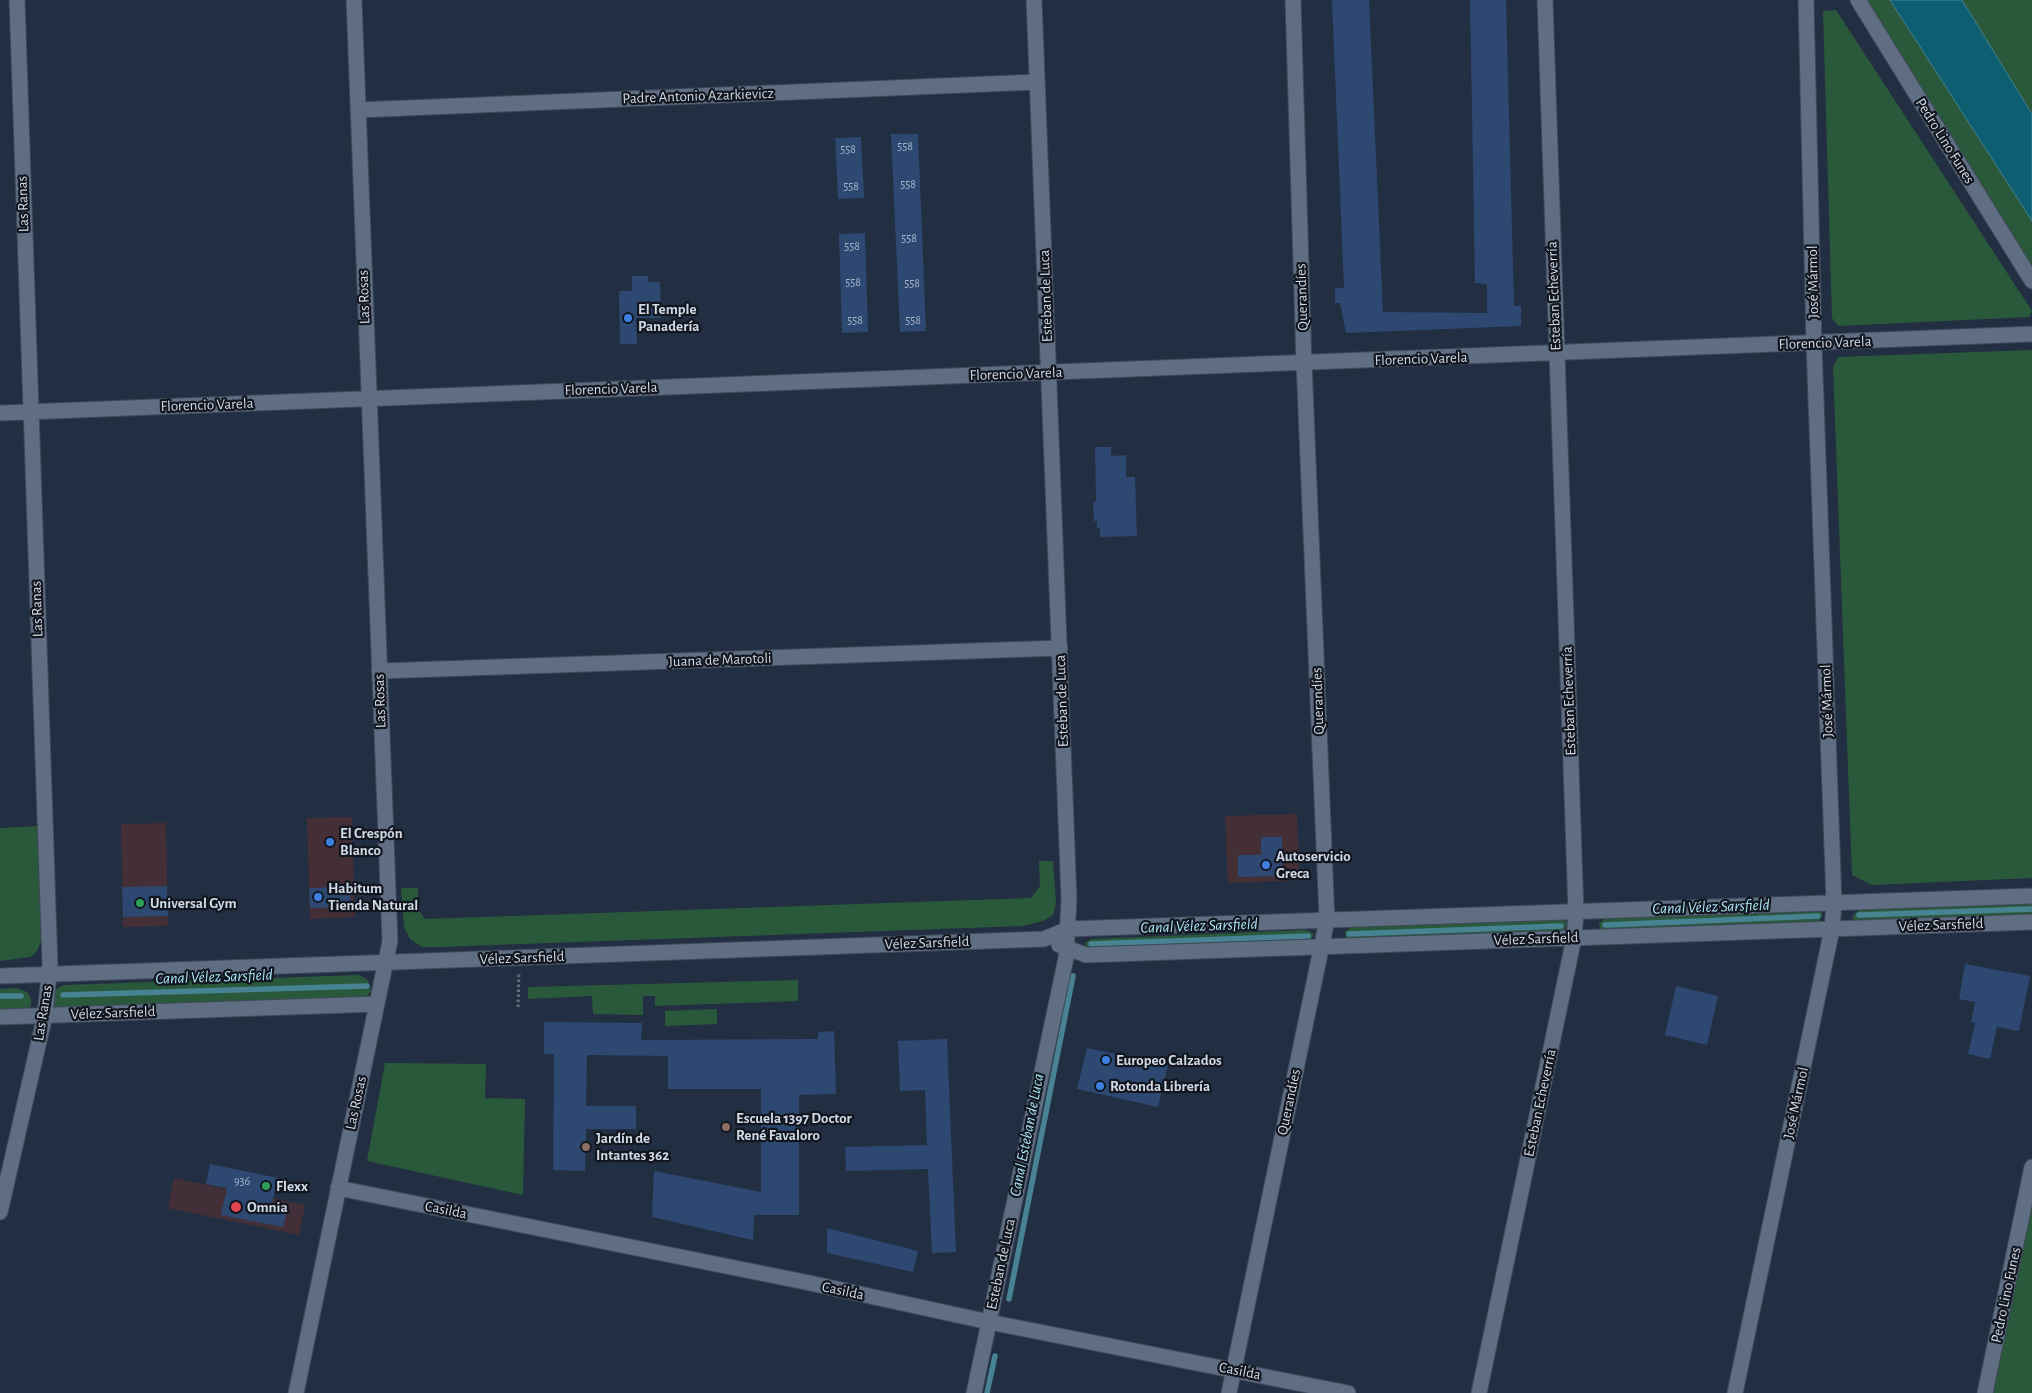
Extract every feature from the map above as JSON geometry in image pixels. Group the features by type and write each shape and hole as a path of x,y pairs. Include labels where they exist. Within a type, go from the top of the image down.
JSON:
{"street":[{"name":"Las Ranas","path":"0,1212 45,1015 50,974 17,0"},
{"name":"Las Rosas","path":"296,1393 390,940 354,0"},
{"name":"Esteban de Luca","path":"974,1393 1067,949 1068,929 1069,898 1060,648 1034,0"},
{"name":"Querandíes","path":"1228,1393 1327,920 1304,363 1293,0"},
{"name":"Esteban Echeverría","path":"1480,1393 1574,938 1576,912 1545,0"},
{"name":"José Mármol","path":"1735,1393 1832,929 1834,903 1814,344 1806,0"},
{"name":"Pedro Lino Funes","path":"1858,0 2032,281"},
{"name":"Padre Antonio Azarkievicz","path":"358,110 1037,82"},
{"name":"Florencio Varela","path":"0,412 1556,354 2032,334"},
{"name":"Juana de Marotoli","path":"379,671 1060,648"},
{"name":"Vélez Sarsfield","path":"0,976 1044,939 1068,929 2032,896"},
{"name":"Vélez Sarsfield","path":"1044,939 1086,956 2032,922"},
{"name":"Vélez Sarsfield","path":"0,1017 377,1004"},
{"name":"Pedro Lino Funes","path":"1985,1393 2032,1167"},
{"name":"Casilda","path":"338,1188 805,1282 989,1322 1348,1393"}],"path":[{"path":"518,1007 520,958"}],"shaded area":[{"path":"1297,814 1299,872 1289,881 1228,883 1225,816"},
{"path":"352,817 355,917 310,919 307,818"},
{"path":"166,823 168,926 123,927 121,824"},
{"name":"Omnia","path":"174,1178 305,1205 299,1235 168,1208"}],"green space":[{"path":"1858,0 2032,0 2032,281"},
{"path":"1836,10 2032,311 2029,317 1838,326 1832,318 1823,11"},
{"path":"2032,350 2032,878 1872,885 1852,875 1833,367 1838,357"},
{"path":"37,826 41,941 37,951 30,957 0,961 0,828"},
{"path":"1039,861 1053,861 1056,903 1053,915 1043,921 1023,926 422,947 410,939 404,927 401,888 418,888 418,909 425,919 1031,898 1040,886"},
{"path":"2032,902 2032,917 1857,923 1853,919 1853,915 1861,909"},
{"path":"1820,911 1823,914 1818,923 1604,931 1600,928 1599,923 1608,917"},
{"path":"1559,918 1568,923 1563,932 1349,940 1345,932 1353,926"},
{"path":"1306,930 1314,934 1310,942 1086,948 1085,943 1092,939"},
{"path":"359,975 368,980 371,991 367,996 350,1000 66,1009 55,1007 51,1000 54,990 64,985"},
{"path":"798,980 798,1001 655,1006 655,996 643,996 643,1015 593,1014 592,996 528,999 528,987"},
{"path":"16,988 27,992 31,999 31,1006 21,1011 0,1012 0,989"},
{"path":"717,1009 717,1024 665,1026 665,1011"},
{"path":"385,1063 486,1064 485,1098 525,1099 523,1195 367,1161"},
{"path":"2032,1167 2032,1393 1985,1393"}],"water":[{"path":"1890,0 1962,0 2032,114 2032,221"}],"building":[{"path":"1332,0 1369,0 1383,312 1487,313 1487,284 1475,283 1470,0 1506,0 1514,306 1521,306 1521,326 1346,333 1340,303 1335,303 1335,288 1344,288"},
{"path":"891,134 918,134 926,331 900,332"},
{"path":"861,137 864,198 838,199 835,138"},
{"path":"865,233 868,332 842,333 839,234"},
{"path":"632,276 648,276 648,282 660,282 661,318 636,318 637,344 620,344 619,291 632,291"},
{"path":"1095,447 1111,447 1111,456 1126,455 1126,477 1135,477 1137,536 1100,537 1100,528 1097,528 1097,521 1094,521 1093,502 1096,502"},
{"path":"1261,837 1282,837 1282,876 1238,877 1238,855 1261,855"},
{"path":"167,886 168,916 123,917 122,887"},
{"path":"350,887 351,907 310,908 309,888"},
{"path":"1965,964 2030,976 2019,1031 1997,1027 1990,1059 1968,1054 1975,1023 1971,1022 1975,1002 1959,999"},
{"path":"1676,986 1718,996 1707,1045 1665,1035"},
{"path":"544,1022 642,1023 641,1040 818,1039 818,1032 834,1031 836,1094 799,1095 799,1215 754,1215 753,1240 652,1217 654,1171 761,1192 761,1089 668,1089 668,1056 587,1055 586,1106 636,1106 636,1129 586,1129 585,1171 553,1170 554,1054 544,1054"},
{"path":"947,1039 956,1252 932,1253 928,1169 846,1171 845,1147 927,1145 925,1090 900,1091 898,1041"},
{"path":"1087,1048 1168,1065 1158,1107 1077,1089"},
{"path":"210,1164 278,1178 272,1204 288,1207 283,1227 221,1215 227,1188 206,1184"},
{"path":"827,1228 918,1251 913,1272 827,1253"}],"waterway":[{"name":"Canal Vélez Sarsfield","path":"1859,915 2032,909"},
{"name":"Canal Vélez Sarsfield","path":"1605,925 1818,916"},
{"name":"Canal Vélez Sarsfield","path":"1349,934 1561,926"},
{"name":"Canal Vélez Sarsfield","path":"1091,944 1308,936"},
{"name":"Canal Esteban de Luca","path":"1009,1299 1073,976"},
{"name":"Canal Vélez Sarsfield","path":"63,995 367,986"},
{"name":"Canal Vélez Sarsfield","path":"0,996 21,996"},
{"name":"Canal Esteban de Luca","path":"987,1393 995,1356"}],"place":[{"name":"El Temple Panadería","path":"628,318"},
{"name":"El Crespón Blanco","path":"330,842"},
{"name":"Autoservicio Greca","path":"1266,865"},
{"name":"Habitum Tienda Natural","path":"318,897"},
{"name":"Universal Gym","path":"140,903"},
{"name":"Europeo Calzados","path":"1106,1060"},
{"name":"Rotonda Librería","path":"1100,1086"},
{"name":"Escuela 1397 Doctor René Favaloro","path":"726,1127"},
{"name":"Jardín de Intantes 362","path":"586,1147"},
{"name":"Flexx","path":"266,1186"},
{"name":"Omnia","path":"236,1207"}]}
